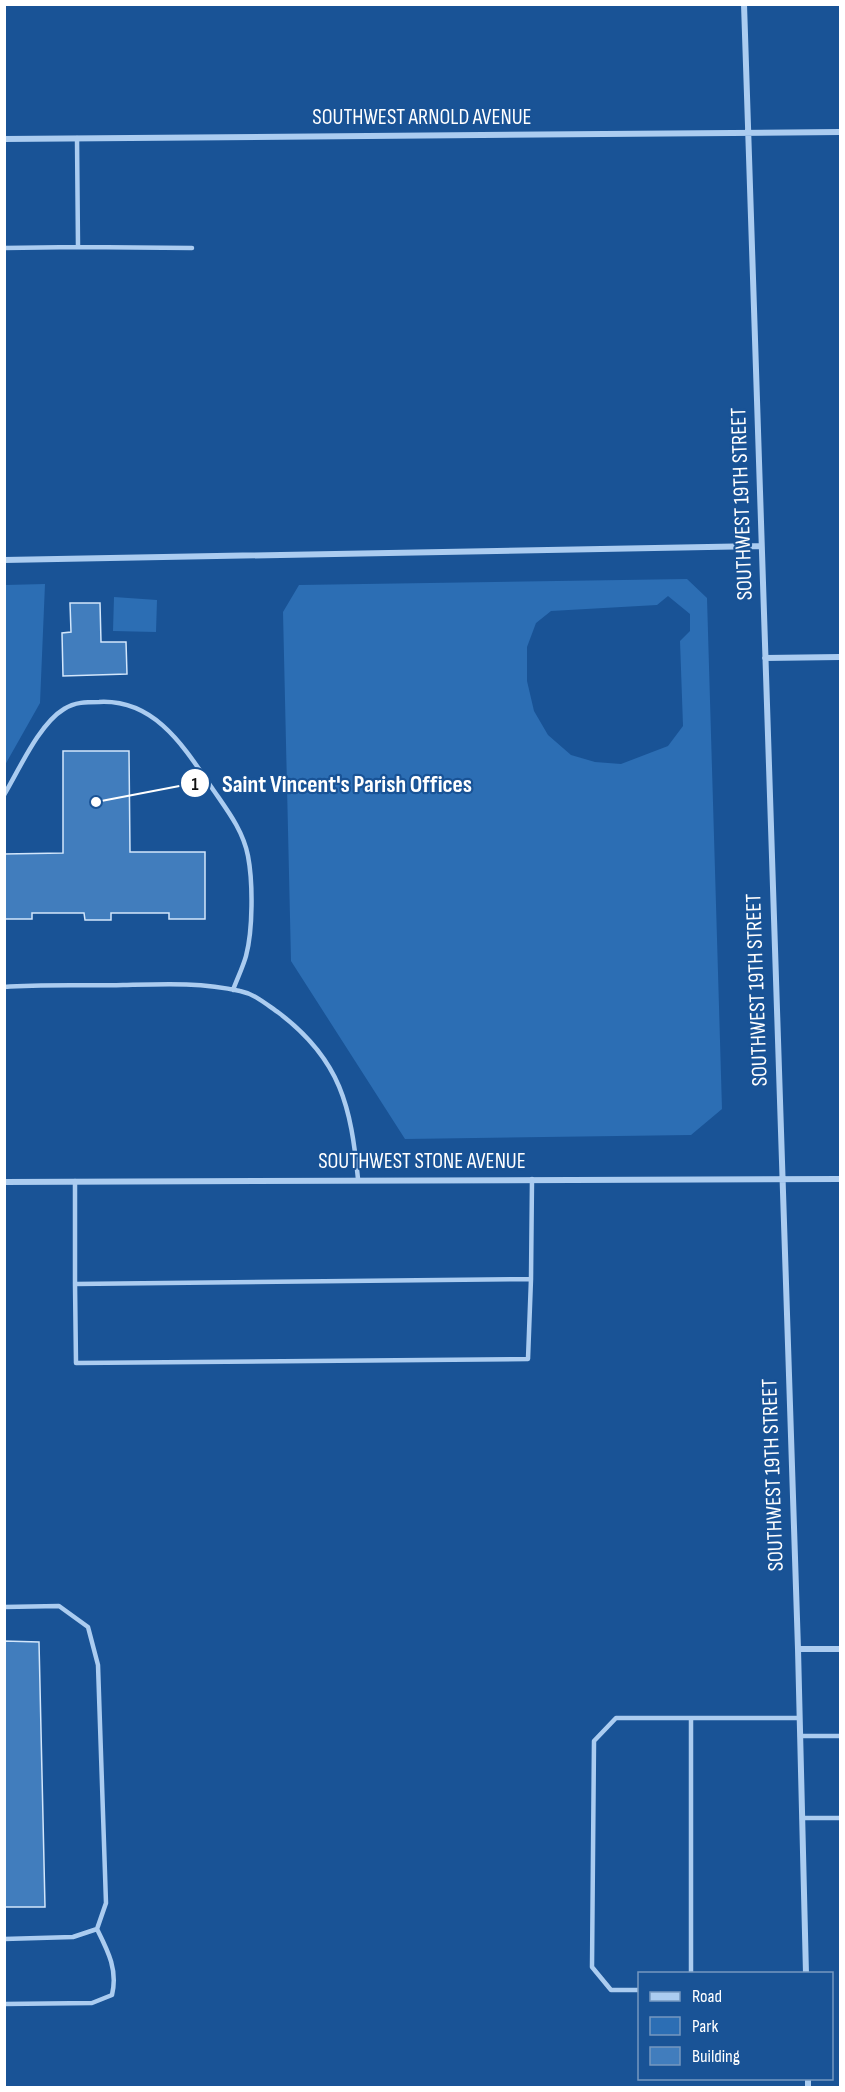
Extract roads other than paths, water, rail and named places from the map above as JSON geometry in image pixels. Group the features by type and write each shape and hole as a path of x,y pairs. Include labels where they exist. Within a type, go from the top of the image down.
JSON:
{"street":[{"name":"SOUTHWEST 19TH STREET","path":"744,4 798,1649 806,1972"},
{"name":"SOUTHWEST ARNOLD AVENUE","path":"4,139 840,132"},
{"path":"4,561 761,546"},
{"path":"765,658 840,657"},
{"name":"SOUTHWEST STONE AVENUE","path":"4,1182 840,1179"},
{"path":"798,1649 840,1649"}],"lane":[{"path":"76,138 78,247"},
{"path":"4,248 192,248"},
{"path":"4,795 44,728 62,710 76,703 103,701 124,703 150,714 178,740 192,759 239,828 248,856 251,915 246,955 232,990"},
{"path":"4,987 192,984 232,990 262,1000 289,1021 313,1045 329,1067 351,1118 357,1179"},
{"path":"75,1181 76,1363 528,1359 532,1179"},
{"path":"75,1284 531,1279"},
{"path":"4,1607 59,1606 88,1627 98,1665 106,1903 97,1929 110,1954 115,1983 112,1995 92,2003 4,2004"},
{"path":"638,1990 611,1990 592,1967 594,1741 616,1718 800,1718"},
{"path":"691,1718 691,1972"},
{"path":"800,1736 840,1736"},
{"path":"802,1818 840,1818"},
{"path":"4,1939 73,1937 97,1929"}],"place":[{"name":"Saint Vincent's Parish Offices","path":"96,802"}]}
